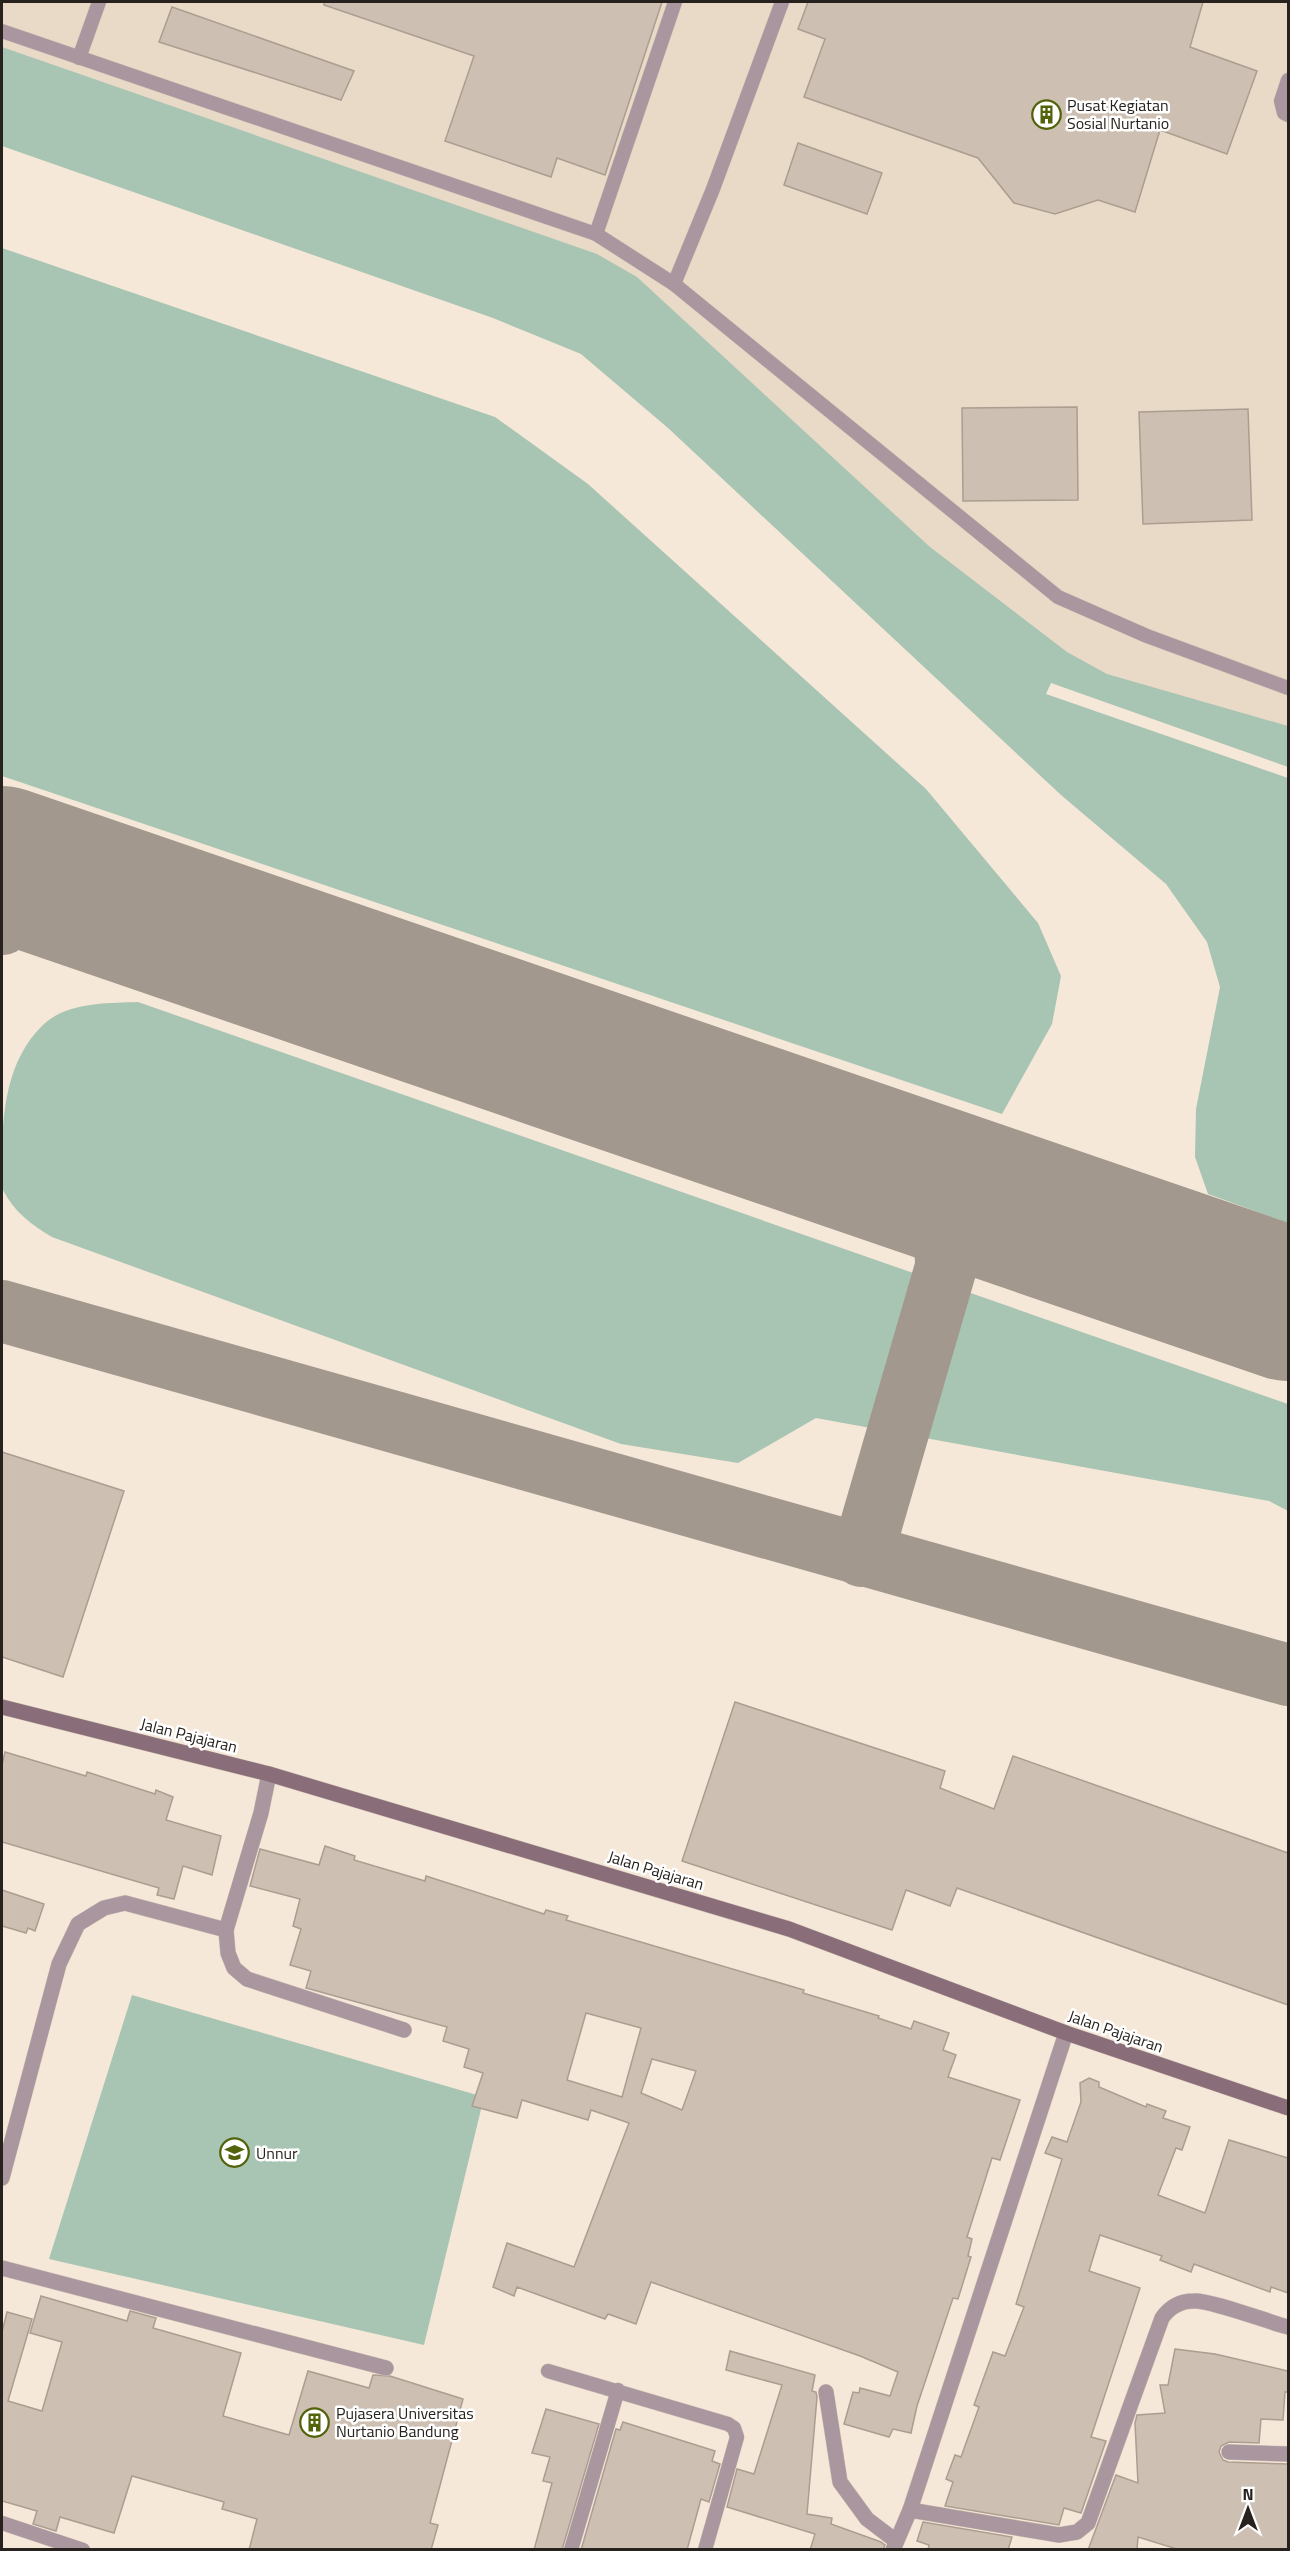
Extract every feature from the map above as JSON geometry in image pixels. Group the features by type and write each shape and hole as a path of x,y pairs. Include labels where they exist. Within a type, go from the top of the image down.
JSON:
{"main road":[{"name":"Jalan Pajajaran","path":"2,1707 269,1774 789,1929 1066,2033 1288,2108"}],"street":[{"path":"269,1774 261,1813 226,1930 228,1953 234,1968 247,1979 404,2030"},
{"path":"2,2178 59,1964 78,1924 104,1908 125,1903 226,1930"},
{"path":"826,2392 840,2482 867,2518 895,2545 910,2510 1066,2033"},
{"path":"2,2268 386,2368"},
{"path":"910,2510 1059,2535 1077,2532 1088,2523 1162,2318 1167,2311 1178,2304 1195,2300 1288,2327"},
{"path":"1229,2452 1288,2454"}],"lane":[{"path":"79,58 99,2"},
{"path":"596,234 675,2"},
{"path":"674,284 713,189 782,2"},
{"path":"2,31 596,234 674,284 1058,597 1147,636 1288,688"},
{"path":"1288,80 1281,101 1284,113 1288,115"},
{"path":"548,2371 618,2390 728,2424 734,2428 737,2437 705,2550"},
{"path":"571,2550 618,2390"},
{"path":"2,2523 54,2544 83,2550"}],"shaded area":[{"path":"2,2 1288,2 1288,761 1083,687 684,349 2,62"}],"green space":[{"path":"2,47 597,254 637,277 930,547 1067,652 1107,674 1288,726 1288,767 1051,683 1046,694 1288,778 1288,1223 1208,1194 1195,1157 1196,1109 1220,987 1207,942 1166,884 1061,795 668,428 581,354 493,318 2,146"},
{"path":"2,248 495,417 588,484 926,789 1038,923 1061,976 1052,1024 1002,1114 2,776"},
{"path":"138,1002 1288,1404 1288,1511 1269,1501 816,1418 738,1463 621,1444 52,1237 18,1211 7,1198 2,1187 3,1123 14,1071 30,1040 51,1018 62,1012 87,1005"},
{"path":"132,1995 484,2097 424,2345 49,2259"}],"building":[{"path":"324,2 662,2 605,175 557,158 551,177 445,141 474,56 324,5"},
{"name":"Pusat Kegiatan Sosial Nurtanio","path":"808,2 1203,2 1190,47 1257,71 1227,154 1160,130 1135,212 1098,200 1055,214 1014,203 978,158 804,97 825,39 798,29"},
{"path":"172,7 354,71 341,100 159,42"},
{"path":"798,143 882,173 867,214 784,185"},
{"path":"1077,407 1078,500 963,501 962,408"},
{"path":"1248,409 1252,520 1143,524 1139,412"},
{"path":"2,1452 124,1491 63,1677 2,1657"},
{"path":"735,1702 945,1771 940,1788 994,1809 1013,1756 1288,1853 1288,2005 957,1888 950,1906 906,1890 892,1930 682,1861"},
{"path":"5,1752 86,1776 87,1772 155,1794 156,1790 173,1797 166,1820 221,1836 212,1875 183,1866 174,1899 157,1895 159,1888 2,1842 2,1765"},
{"path":"325,1846 355,1856 354,1860 425,1881 426,1876 544,1914 546,1910 568,1916 566,1920 804,1990 803,1993 879,2016 878,2018 911,2029 914,2021 949,2033 943,2050 956,2055 948,2077 1020,2100 1000,2160 992,2158 967,2237 972,2239 968,2256 971,2257 958,2299 953,2298 917,2406 911,2433 893,2429 889,2437 844,2424 853,2392 859,2393 860,2388 890,2396 898,2372 860,2356 651,2282 636,2324 608,2314 605,2319 517,2287 514,2296 493,2287 507,2243 574,2267 629,2123 591,2110 588,2120 522,2100 517,2118 472,2106 483,2073 464,2067 469,2049 443,2041 447,2027 306,1988 311,1971 290,1965 301,1929 293,1926 300,1899 250,1886 260,1849 319,1865","holes":["586,2013 641,2028 622,2097 567,2080","652,2059 696,2071 682,2110 641,2093"]},
{"path":"2,1890 44,1904 35,1931 28,1928 26,1933 2,1926"},
{"path":"1089,2078 1099,2082 1099,2087 1146,2107 1147,2104 1166,2111 1163,2118 1190,2127 1182,2150 1176,2148 1158,2195 1205,2213 1229,2140 1288,2158 1288,2293 1271,2287 1270,2292 1194,2264 1191,2272 1160,2260 1162,2256 1100,2235 1089,2271 1140,2288 1091,2437 1106,2441 1081,2513 1064,2508 1059,2525 945,2506 953,2482 946,2479 955,2455 961,2457 979,2407 974,2405 993,2352 1005,2356 1024,2307 1016,2304 1062,2159 1045,2153 1052,2137 1067,2142 1081,2102 1080,2083"},
{"path":"41,2296 127,2321 130,2311 156,2318 153,2328 241,2353 223,2416 289,2435 308,2371 369,2388 373,2375 390,2376 463,2399 430,2523 438,2525 431,2550 249,2550 257,2519 222,2509 224,2502 132,2476 114,2533 60,2517 56,2531 33,2524 37,2511 2,2501 2,2332 7,2312 32,2319 8,2401 42,2411 62,2342 30,2333"},
{"path":"1175,2349 1215,2354 1288,2371 1288,2392 1285,2392 1283,2420 1261,2419 1259,2443 1229,2442 1221,2446 1219,2452 1223,2460 1228,2462 1288,2464 1288,2550 1180,2550 1138,2537 1137,2550 1088,2550 1116,2475 1138,2483 1135,2423 1137,2415 1165,2413 1160,2385 1168,2385"},
{"path":"730,2351 815,2375 812,2391 816,2392 817,2397 807,2514 832,2518 831,2524 881,2542 885,2545 883,2550 810,2550 815,2534 727,2507 737,2469 754,2474 782,2385 726,2370"},
{"path":"546,2409 599,2424 562,2550 534,2550 552,2483 543,2481 550,2457 532,2453"},
{"path":"623,2422 715,2451 712,2461 720,2464 709,2502 701,2499 687,2550 581,2550 616,2429 620,2430"},
{"path":"923,2522 1012,2537 1008,2550 928,2550 929,2545 917,2541"}],"taxiway":[{"path":"2,924 25,904 50,895 63,894 107,899"},
{"path":"862,1556 946,1267 943,1234 939,1222 926,1201 893,1169"},
{"path":"946,1267 955,1238 965,1224 989,1218 1036,1218"},
{"path":"2,1311 1288,1675"}],"runway":[{"path":"2,863 1288,1304"}],"place":[{"name":"Pusat Kegiatan Sosial Nurtanio","path":"1046,114"},
{"name":"Unnur","path":"235,2153"},
{"name":"Pujasera Universitas Nurtanio Bandung","path":"315,2422"}]}
